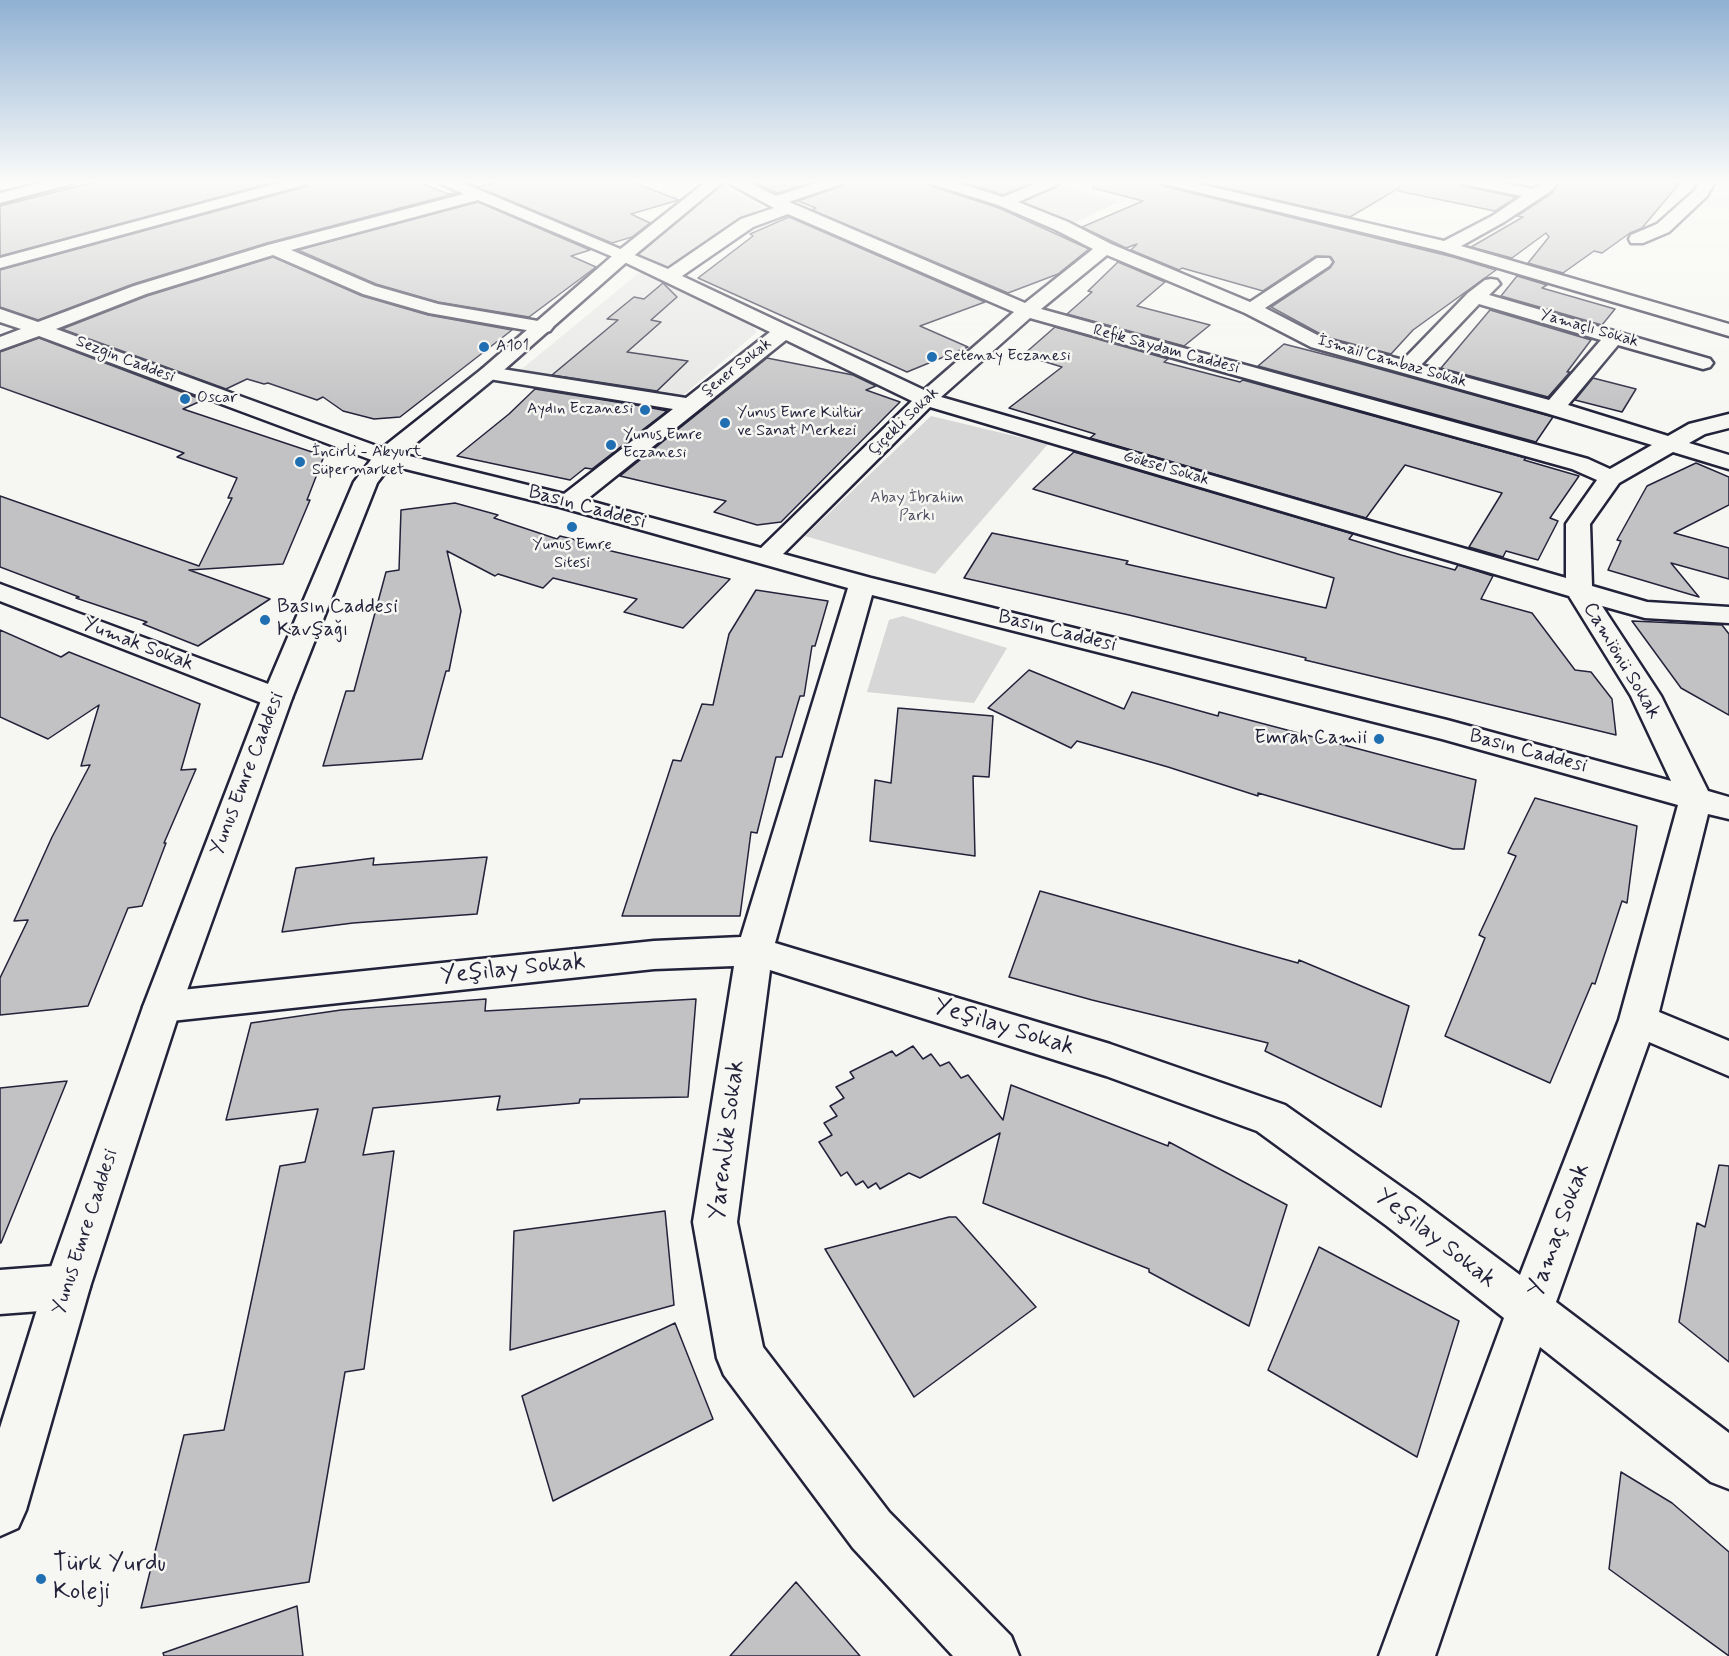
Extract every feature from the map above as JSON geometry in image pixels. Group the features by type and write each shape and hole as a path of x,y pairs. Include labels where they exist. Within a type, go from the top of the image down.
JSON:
{"street":[{"path":"0,263 17,258"},
{"path":"0,344 140,290 244,258"},
{"path":"296,258 369,290 436,309 543,327"},
{"name":"Yunus Emre Caddesi","path":"0,1510 67,1287 162,1007 277,698 366,482 385,457 489,374 620,258"},
{"name":"Göksel Sokak","path":"631,258 926,399 1645,610 1729,615"},
{"path":"669,277 696,258"},
{"name":"Refik Saydam Caddesi","path":"905,258 1027,311 1580,464 1611,478"},
{"name":"Çiçekli Sokak","path":"766,557 926,399 1027,311 1092,258"},
{"name":"İsmail Cambaz Sokak","path":"1130,258 1252,309 1317,342 1554,408 1727,461"},
{"path":"1486,258 1729,330"},
{"path":"1252,309 1323,262"},
{"path":"1408,367 1475,297 1514,266"},
{"name":"Yamaçlı Sokak","path":"1475,297 1703,363"},
{"name":"Sezgin Caddesi","path":"0,315 42,328 385,457"},
{"name":"Şener Sokak","path":"568,502 783,332"},
{"path":"1554,408 1614,337"},
{"name":"Şener Sokak","path":"489,374 691,405"},
{"name":"Camiönü Sokak","path":"1713,803 1579,591 1578,524 1611,478 1696,429 1729,421"},
{"name":"Basın Caddesi","path":"385,457 568,502 862,584 1447,730 1713,803"},
{"name":"Yarenlik Sokak","path":"862,584 755,951 715,1222 741,1358 871,1530 991,1656"},
{"name":"Yumak Sokak","path":"0,592 277,698"},
{"name":"Yamaç Sokak","path":"1407,1656 1529,1312 1638,1020 1713,803"},
{"name":"Yeşilay Sokak","path":"162,1007 654,955 755,951 1110,1061 1271,1118 1402,1212 1729,1464"},
{"path":"1638,1020 1729,1059"},
{"path":"0,1293 67,1287"}],"shaded area":[{"path":"640,272 752,326 757,332 680,398 518,372"}],"green space":[{"path":"645,258 690,258 673,270"},
{"name":"Abay İbrahim Parkı","path":"931,416 1048,444 935,574 805,536"},
{"path":"903,616 1007,648 974,703 867,692 889,620"}],"building":[{"path":"43,258 217,258 133,284 38,320 0,307 0,270"},
{"path":"269,258 276,258 362,296 428,315 512,330 400,417 374,419 343,411 323,397 317,400 268,383 247,379 226,389 62,329 147,296"},
{"path":"317,258 576,258 596,267 529,317 438,302 376,284"},
{"path":"724,258 884,258 985,302 920,326 968,347 907,372 698,278"},
{"path":"926,258 1077,258 1058,274 1008,293"},
{"path":"1151,258 1313,258 1263,291 1182,268 1179,270"},
{"path":"1332,258 1457,258 1496,270 1413,330 1391,354 1326,337 1271,307 1330,268 1334,262"},
{"path":"1532,258 1584,258 1563,273 1528,263"},
{"path":"1118,262 1165,282 1137,306 1210,325 1184,346 1067,314 1092,292 1088,291"},
{"path":"1517,276 1547,285 1542,288 1615,309 1602,325 1501,296"},
{"path":"663,283 677,297 651,320 661,322 627,352 688,361 657,391 552,375 618,320 607,319 634,297 644,299"},
{"path":"1490,310 1591,340 1567,372 1570,372 1548,397 1441,368"},
{"path":"1055,327 1168,359 1164,362 1240,382 1243,380 1526,458 1524,460 1579,476 1550,518 1558,521 1538,560 1506,551 1503,557 1469,547 1502,493 1405,465 1366,518 1090,438 1095,434 1009,408 1062,367 1023,355"},
{"path":"39,338 203,400 183,409 324,456 307,500 310,500 283,564 189,570 270,599 198,646 143,624 147,622 76,598 79,597 0,567 0,496 199,566 232,498 228,498 237,478 177,457 184,453 0,387 0,352"},
{"path":"1284,344 1553,417 1536,442 1258,366"},
{"path":"767,358 853,375 876,386 866,390 900,402 781,522 757,525 714,512 726,501 620,476"},
{"path":"1593,378 1636,389 1622,412 1575,400"},
{"path":"535,389 667,411 592,469 585,468 570,480 457,456 509,414"},
{"path":"1074,452 1353,534 1349,539 1401,555 1455,570 1458,565 1493,576 1481,599 1532,613 1575,670 1591,672 1612,699 1616,735 1129,615 964,578 992,533 1128,561 1126,564 1326,608 1334,578 1033,489"},
{"path":"1696,463 1729,477 1729,505 1674,533 1729,548 1729,579 1671,563 1699,597 1608,570 1621,541 1617,540 1647,486"},
{"path":"455,503 498,515 494,518 557,539 560,536 592,544 590,546 730,579 683,628 624,612 637,599 553,578 543,588 498,574 495,576 447,551 461,611 449,671 446,671 422,759 323,766 346,691 354,691 386,572 399,570 401,510"},
{"path":"756,590 828,601 815,646 812,646 804,696 800,696 782,757 776,757 757,833 751,832 740,916 622,916 673,760 681,761 702,704 713,705 729,634"},
{"path":"1632,621 1722,625 1729,634 1729,715 1681,688"},
{"path":"0,630 61,657 69,652 200,704 181,770 196,769 164,843 166,843 142,906 128,908 88,1006 0,1015 0,978 28,920 14,921 52,837 90,765 81,766 99,705 48,739 0,717"},
{"path":"1029,670 1124,709 1132,692 1218,716 1219,712 1476,780 1464,849 1453,849 1258,793 1258,796 1077,741 1071,748 988,708"},
{"path":"898,708 993,716 989,777 973,776 975,856 870,841 875,780 891,783"},
{"path":"1535,798 1637,826 1627,903 1622,901 1595,984 1592,983 1550,1083 1445,1036 1485,938 1479,935 1516,856 1508,853"},
{"path":"487,857 477,914 353,923 282,932 296,868 374,858 373,865"},
{"path":"1040,891 1298,963 1299,960 1409,1006 1381,1107 1265,1051 1268,1043 1009,977"},
{"path":"486,999 485,1011 696,999 688,1097 580,1099 579,1103 497,1110 500,1096 373,1108 363,1155 394,1151 364,1369 345,1372 309,1582 141,1608 184,1435 224,1430 280,1166 305,1162 318,1109 226,1120 251,1023 341,1010"},
{"path":"913,1046 923,1059 931,1054 940,1066 949,1062 961,1078 968,1075 1003,1120 1011,1085 1168,1146 1169,1142 1287,1205 1249,1326 1149,1272 1149,1269 983,1203 1000,1133 920,1178 909,1173 880,1189 876,1183 868,1188 863,1181 856,1185 847,1172 841,1176 819,1142 832,1135 824,1123 837,1116 830,1106 844,1098 836,1087 854,1078 850,1072 892,1051 896,1056"},
{"path":"67,1081 1,1243 0,1243 0,1088"},
{"path":"1719,1165 1729,1166 1729,1362 1679,1322 1697,1223 1705,1227"},
{"path":"665,1211 674,1305 510,1350 514,1231"},
{"path":"956,1217 1036,1307 914,1397 825,1249"},
{"path":"1319,1247 1459,1321 1417,1457 1268,1370"},
{"path":"675,1323 713,1419 553,1501 522,1396"},
{"path":"1621,1472 1672,1503 1729,1552 1729,1656 1609,1569"},
{"path":"796,1582 860,1656 730,1656"},
{"path":"297,1606 303,1656 164,1656 163,1653"}],"place":[{"name":"A101","path":"484,347"},
{"name":"Setenay Eczanesi","path":"932,357"},
{"name":"Oscar","path":"185,399"},
{"name":"Aydın Eczanesi","path":"645,410"},
{"name":"Yunus Emre Kültür ve Sanat Merkezi","path":"725,423"},
{"name":"Yunus Emre Eczanesi","path":"611,445"},
{"name":"İncirli - Akyurt Süpermarket","path":"300,462"},
{"name":"Yunus Emre Sitesi","path":"572,527"},
{"name":"Basın Caddesi Kavşağı","path":"265,620"},
{"name":"Emrah Camii","path":"1379,739"},
{"name":"Türk Yurdu Koleji","path":"41,1579"}]}
